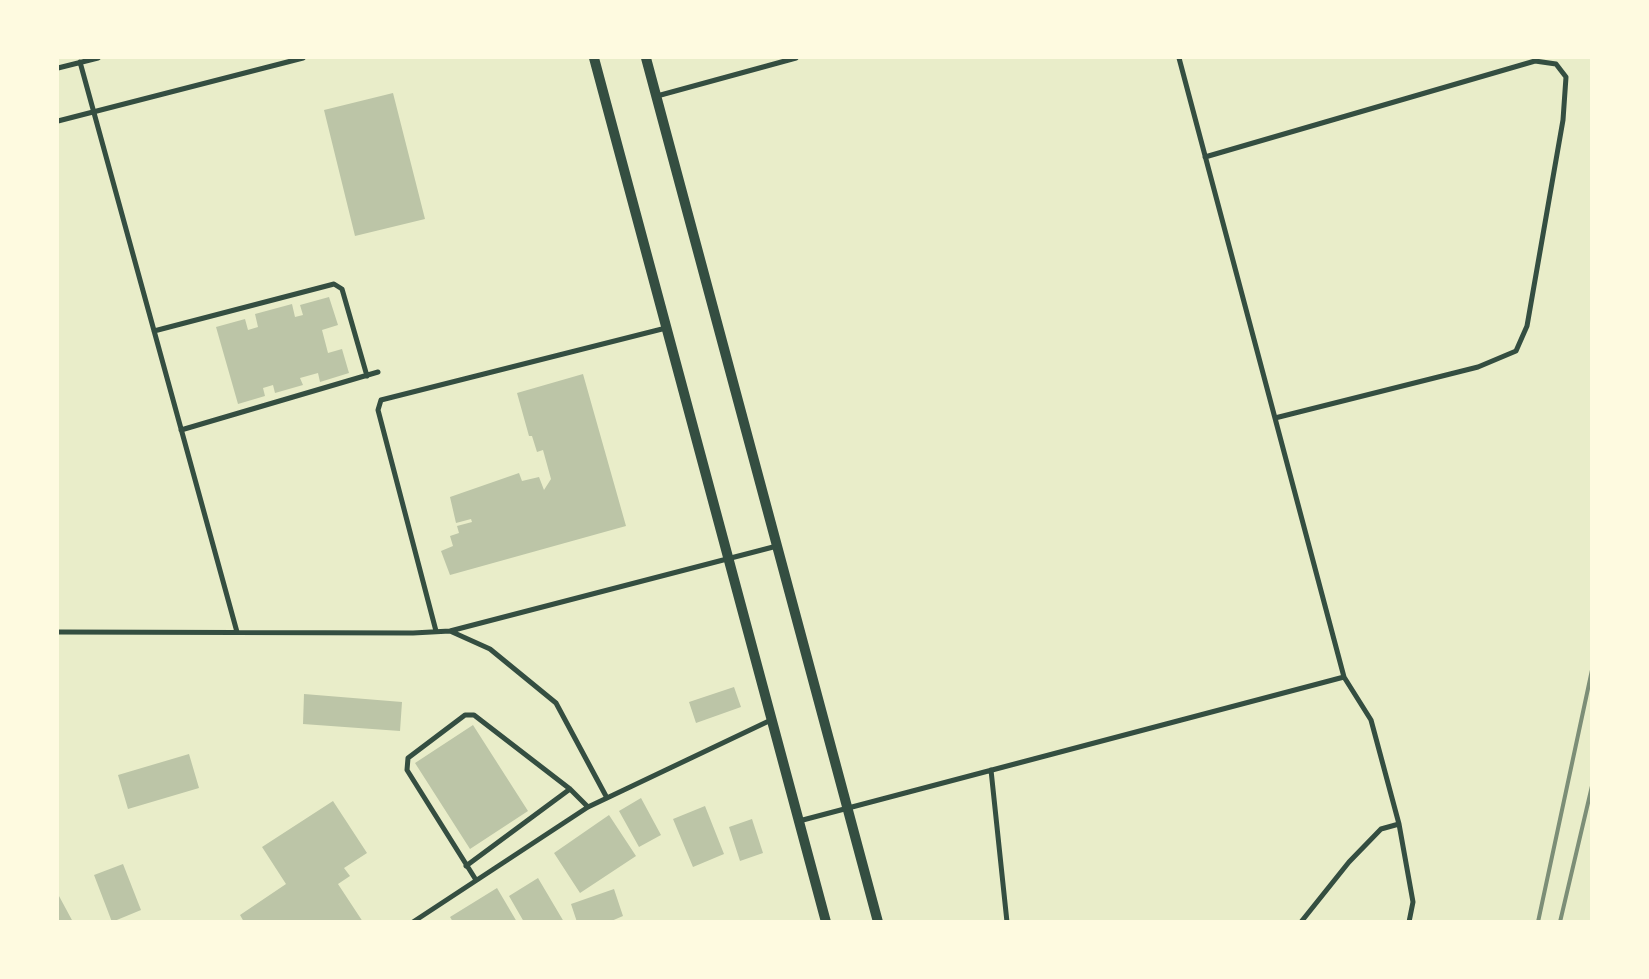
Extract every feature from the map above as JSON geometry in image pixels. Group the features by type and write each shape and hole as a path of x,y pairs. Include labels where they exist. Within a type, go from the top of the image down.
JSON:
{"main road":[{"path":"594,58 826,922"},
{"path":"646,58 878,922"}],"street":[{"path":"58,68 98,58"},
{"path":"58,121 303,58"},
{"path":"657,96 796,58"},
{"path":"1179,58 1344,677 1371,720 1399,824 1413,902 1410,922"},
{"path":"1205,156 1536,61 1556,64 1566,77 1563,120 1527,326 1516,351 1478,367 1275,418"},
{"path":"80,62 237,632"},
{"path":"154,331 334,284 342,289 367,376"},
{"path":"436,632 378,410 381,400 666,328"},
{"path":"181,430 378,372"},
{"path":"58,632 450,631 777,546"},
{"path":"450,631 490,649 556,703 606,798"},
{"path":"799,821 1344,677"},
{"path":"476,880 407,770 408,758 465,715 474,714 570,789 588,807"},
{"path":"412,922 588,807 772,720"},
{"path":"991,770 1007,922"},
{"path":"466,866 570,789"},
{"path":"1301,922 1381,829 1399,824"}],"building":[{"path":"393,93 425,219 355,236 324,110"},
{"path":"329,297 338,325 322,330 328,353 342,349 349,373 320,382 318,373 300,378 303,385 275,393 273,385 263,388 265,396 238,404 216,327 245,319 248,330 258,327 255,314 292,304 295,317 303,315 300,305"},
{"path":"583,374 626,526 450,575 441,551 453,546 450,536 459,533 457,526 472,522 471,519 456,523 450,497 519,473 522,481 539,477 544,490 551,479 543,450 537,452 532,436 529,436 517,393"},
{"path":"734,687 741,707 696,723 689,702"},
{"path":"304,694 402,702 400,731 303,724"},
{"path":"473,725 528,811 470,849 415,763"},
{"path":"189,754 199,788 128,809 118,775"},
{"path":"641,798 661,835 639,847 619,811"},
{"path":"333,801 367,853 344,868 350,876 338,884 363,922 244,922 240,915 286,884 262,847"},
{"path":"705,806 724,854 693,867 673,819"},
{"path":"609,815 636,856 580,893 554,853"},
{"path":"752,819 763,853 740,861 729,827"},
{"path":"123,864 141,910 112,922 94,875"},
{"path":"538,878 564,922 524,922 509,896"},
{"path":"497,888 517,922 453,922 450,917"},
{"path":"614,889 623,916 609,922 577,922 571,904"},
{"path":"59,896 73,922 58,922"}],"railway":[{"path":"1538,922 1592,670"},
{"path":"1560,922 1592,786"}]}
